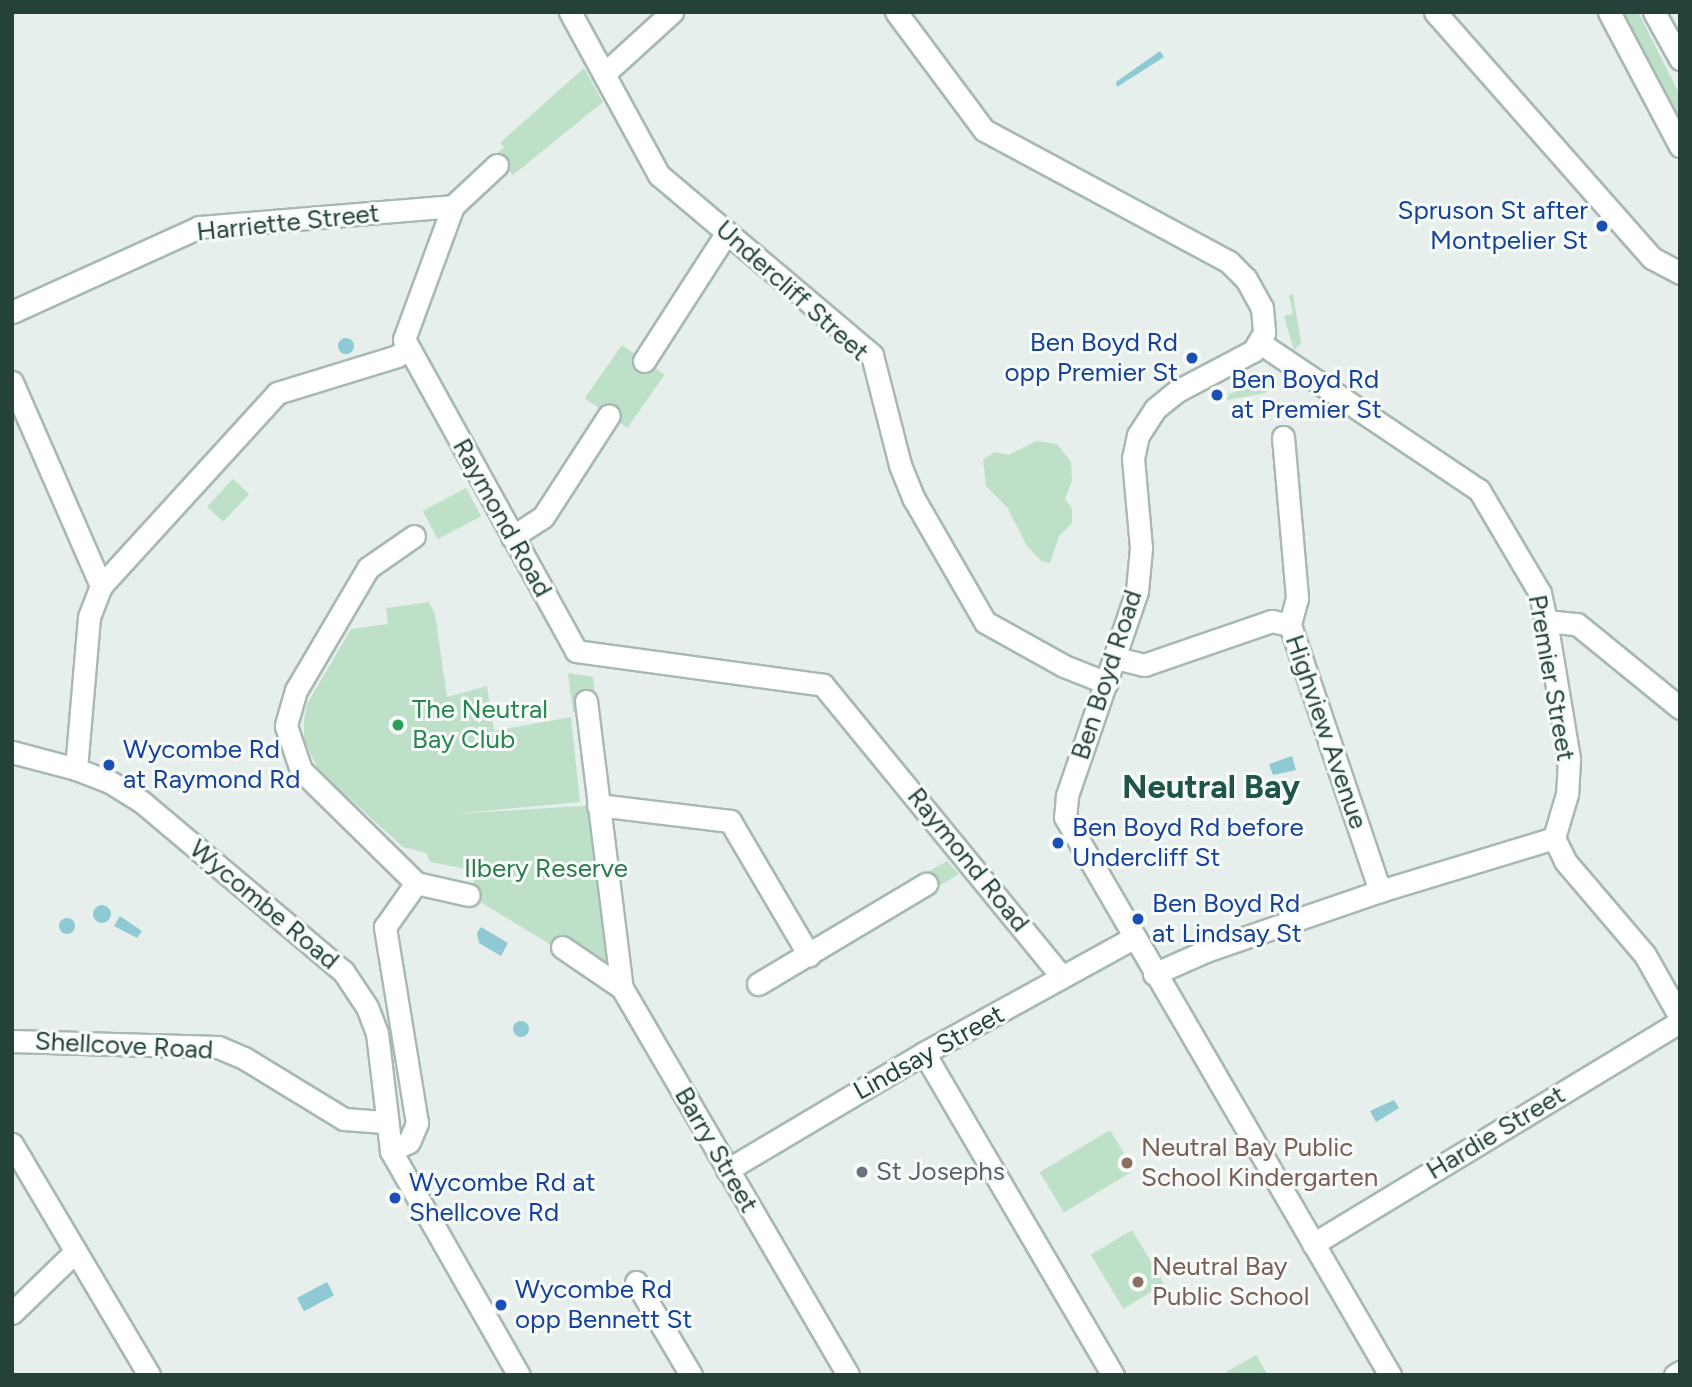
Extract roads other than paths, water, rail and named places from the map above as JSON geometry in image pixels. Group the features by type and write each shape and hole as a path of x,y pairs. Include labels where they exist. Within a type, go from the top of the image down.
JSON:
{"street":[{"name":"Undercliff Street","path":"570,12 659,175 872,355 900,465 914,499 985,622 1064,666 1107,683"},
{"path":"605,73 672,12"},
{"path":"896,12 984,130 1235,268 1256,292 1262,309 1260,343"},
{"path":"1435,12 1652,258 1680,273"},
{"path":"1609,12 1680,146"},
{"path":"1654,12 1680,59"},
{"path":"76,769 89,617 101,586 277,393 397,356 408,348 404,339 453,206 497,165"},
{"name":"Harriette Street","path":"12,312 199,227 453,206"},
{"path":"644,361 727,232"},
{"name":"Premier Street","path":"1260,343 1479,490 1539,593 1546,621 1569,759 1567,794 1554,838"},
{"name":"Ben Boyd Road","path":"1260,343 1245,357 1170,397 1138,435 1133,471 1140,569 1116,658 1067,796 1065,817 1133,938 1390,1375"},
{"name":"Raymond Road","path":"408,348 576,651 823,685 1062,977"},
{"path":"12,382 101,586"},
{"path":"513,537 543,517 609,415"},
{"path":"1283,437 1297,598 1290,625"},
{"path":"414,536 368,568 296,690 286,726 301,770 416,883 469,895"},
{"name":"Highview Avenue","path":"1116,658 1144,665 1272,621 1290,625 1380,891"},
{"path":"1546,621 1577,624 1680,708"},
{"path":"586,701 622,988"},
{"name":"Wycombe Road","path":"12,752 76,769 110,782 142,802 343,971 367,1007 377,1033 384,1122 391,1151 519,1375"},
{"path":"598,806 730,821 809,955"},
{"path":"1154,974 1206,951 1380,891 1554,838 1565,861 1645,955 1680,1020"},
{"path":"391,1151 409,1142 417,1123 384,927 416,883"},
{"path":"758,984 926,884"},
{"name":"Lindsay Street","path":"727,1170 924,1053 1133,938"},
{"name":"Barry Street","path":"562,947 622,988 848,1375"},
{"name":"Hardie Street","path":"1313,1244 1680,1020"},
{"name":"Shellcove Road","path":"12,1041 218,1048 244,1058 344,1119 384,1122"},
{"path":"924,1053 1112,1375"},
{"path":"12,1144 149,1375"},
{"path":"12,1313 75,1252"},
{"path":"636,1282 691,1375"}],"water":[{"path":"1160,51 1164,57 1117,87 1116,82"},
{"path":"343,338 349,338 354,346 352,352 343,354 338,349 338,343"},
{"path":"1292,756 1296,770 1273,775 1269,764"},
{"path":"102,905 108,908 111,914 108,920 102,923 96,920 93,914 96,908"},
{"path":"120,916 142,931 137,938 114,926"},
{"path":"64,918 70,918 75,926 73,932 64,934 59,929 59,923"},
{"path":"481,927 508,943 501,956 479,943 477,933"},
{"path":"518,1021 524,1021 529,1029 527,1035 518,1037 513,1032 513,1026"},
{"path":"1394,1100 1399,1108 1376,1122 1370,1111"},
{"path":"327,1282 334,1295 304,1311 297,1298"}],"place":[{"name":"Spruson St after Montpelier St","path":"1602,226"},
{"name":"Ben Boyd Rd opp Premier St","path":"1192,358"},
{"name":"Ben Boyd Rd at Premier St","path":"1217,395"},
{"name":"The Neutral Bay Club","path":"398,725"},
{"name":"Wycombe Rd at Raymond Rd","path":"109,765"},
{"name":"Ben Boyd Rd before Undercliff St","path":"1058,843"},
{"name":"Ben Boyd Rd at Lindsay St","path":"1138,919"},
{"name":"Neutral Bay Public School Kindergarten","path":"1127,1163"},
{"name":"St Josephs","path":"862,1172"},
{"name":"Wycombe Rd at Shellcove Rd","path":"395,1198"},
{"name":"Neutral Bay Public School","path":"1138,1282"},
{"name":"Wycombe Rd opp Bennett St","path":"501,1305"}],"district":[{"name":"Neutral Bay","path":"1211,787"}],"park label":[{"name":"Ilbery Reserve","path":"546,869"}]}
